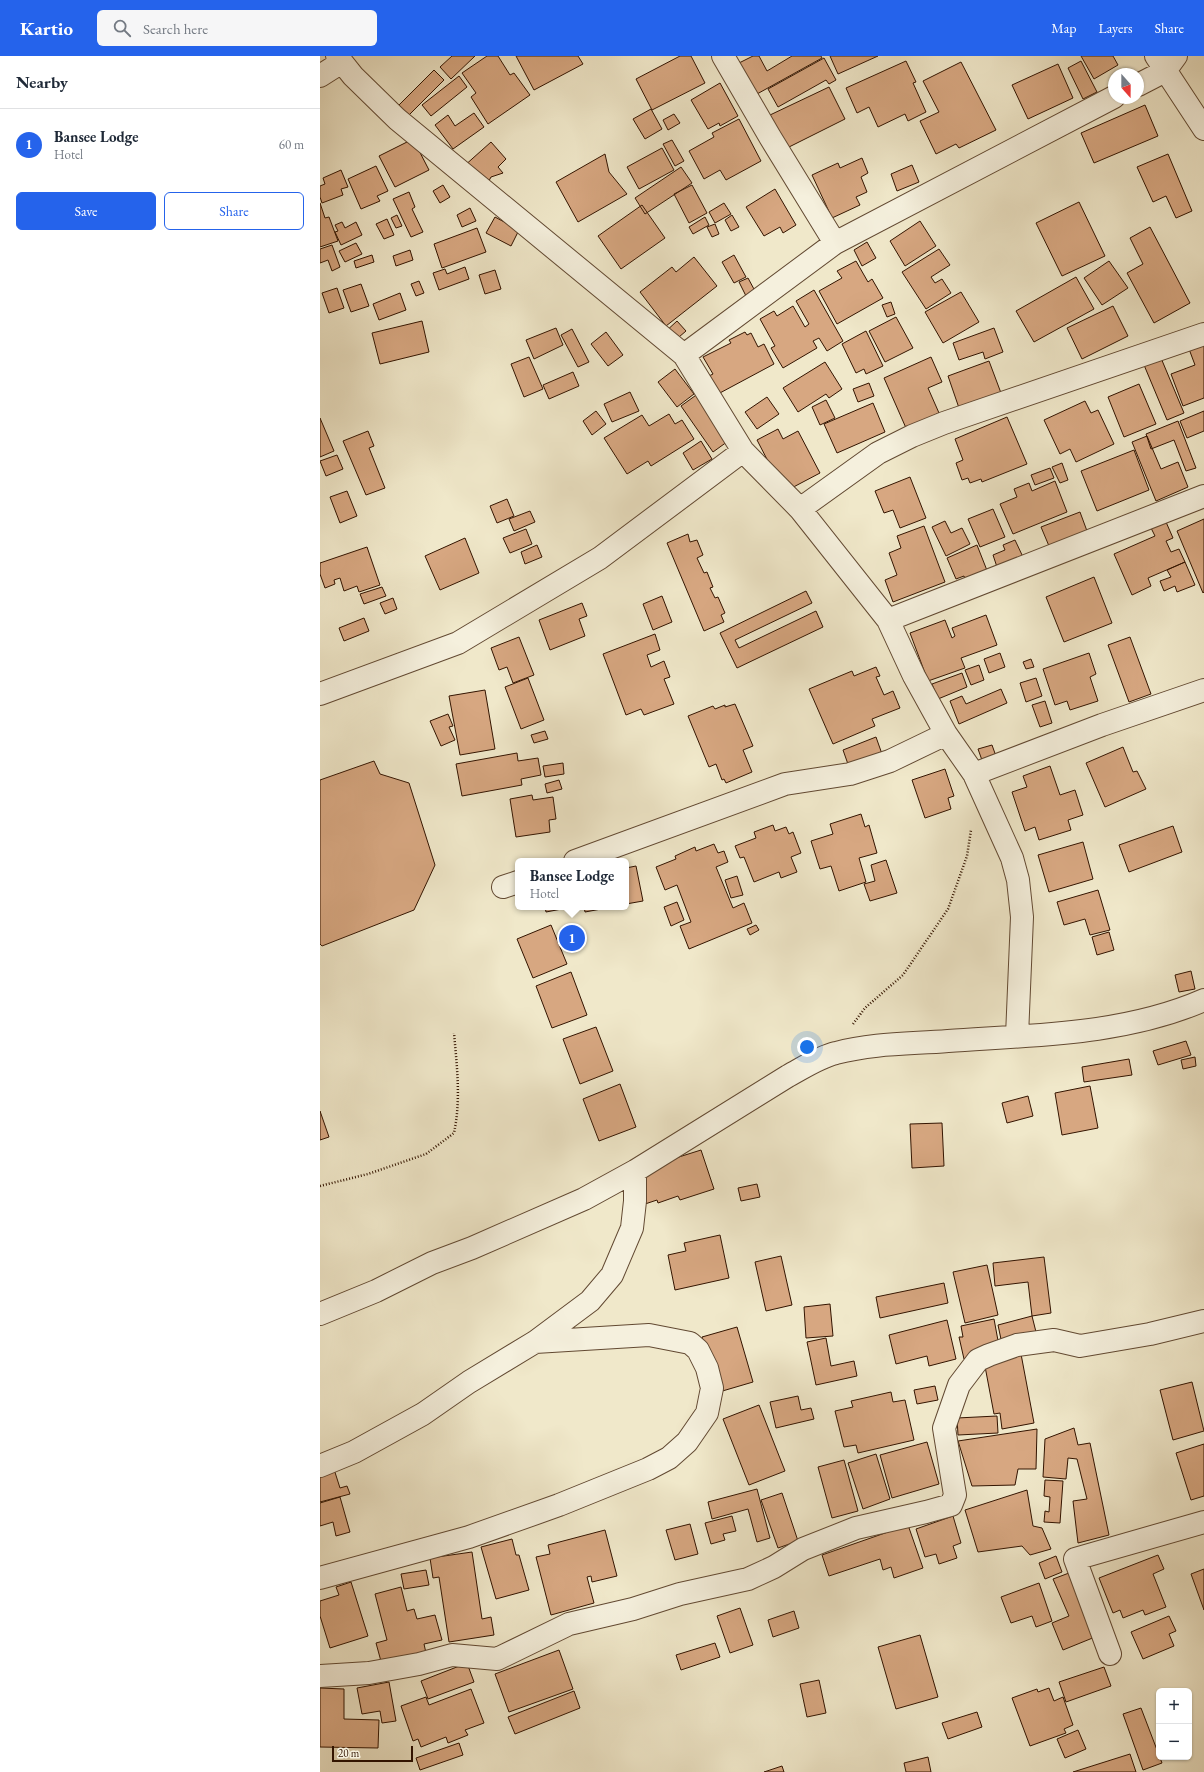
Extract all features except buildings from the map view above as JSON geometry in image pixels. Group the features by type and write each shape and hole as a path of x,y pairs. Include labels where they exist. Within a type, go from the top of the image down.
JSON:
{"street":[{"path":"723,56 770,137 835,243"},
{"path":"320,76 340,59 353,76 397,119 684,355 743,451 800,509 888,620 914,676 946,734 974,774 1012,858 1018,880 1022,917 1017,1036"},
{"path":"1144,80 1166,61 1204,130"},
{"path":"684,355 835,243 1108,100"},
{"path":"800,509 878,453 912,436 952,420 1204,334"},
{"path":"320,694 458,643 600,558 743,451"},
{"path":"888,620 1204,496"},
{"path":"974,774 1102,725 1204,690"},
{"path":"583,858 784,784 850,774 890,761 946,734"},
{"path":"320,1314 376,1291 432,1263 472,1248 584,1198 635,1171 812,1062 836,1053 905,1043 1017,1036 1117,1026 1179,1011 1204,1000"},
{"path":"320,1466 354,1452 423,1414 469,1382 535,1342 590,1301 612,1275 632,1228 635,1201 635,1171"},
{"path":"320,1676 369,1673 419,1664 452,1655 497,1659 569,1624 633,1609 680,1594 748,1579 774,1567 803,1549 856,1528 950,1505 955,1495 944,1428 959,1385 978,1360 989,1354 1017,1345 1054,1340 1080,1346 1150,1334 1204,1321"},
{"path":"320,1578 469,1537 559,1505 648,1469 669,1458 687,1442 707,1413 712,1388 707,1368 698,1350 690,1343 648,1335 535,1342"},
{"path":"1110,1654 1075,1559 1204,1522"}],"path":[{"path":"836,1053 851,1027 865,1008 903,975 948,909 967,856 971,829"},
{"path":"320,1186 368,1174 426,1154 454,1133 457,1116 458,1094 454,1033"}],"place":[{"name":"Bansee Lodge","path":"572,938"}]}
